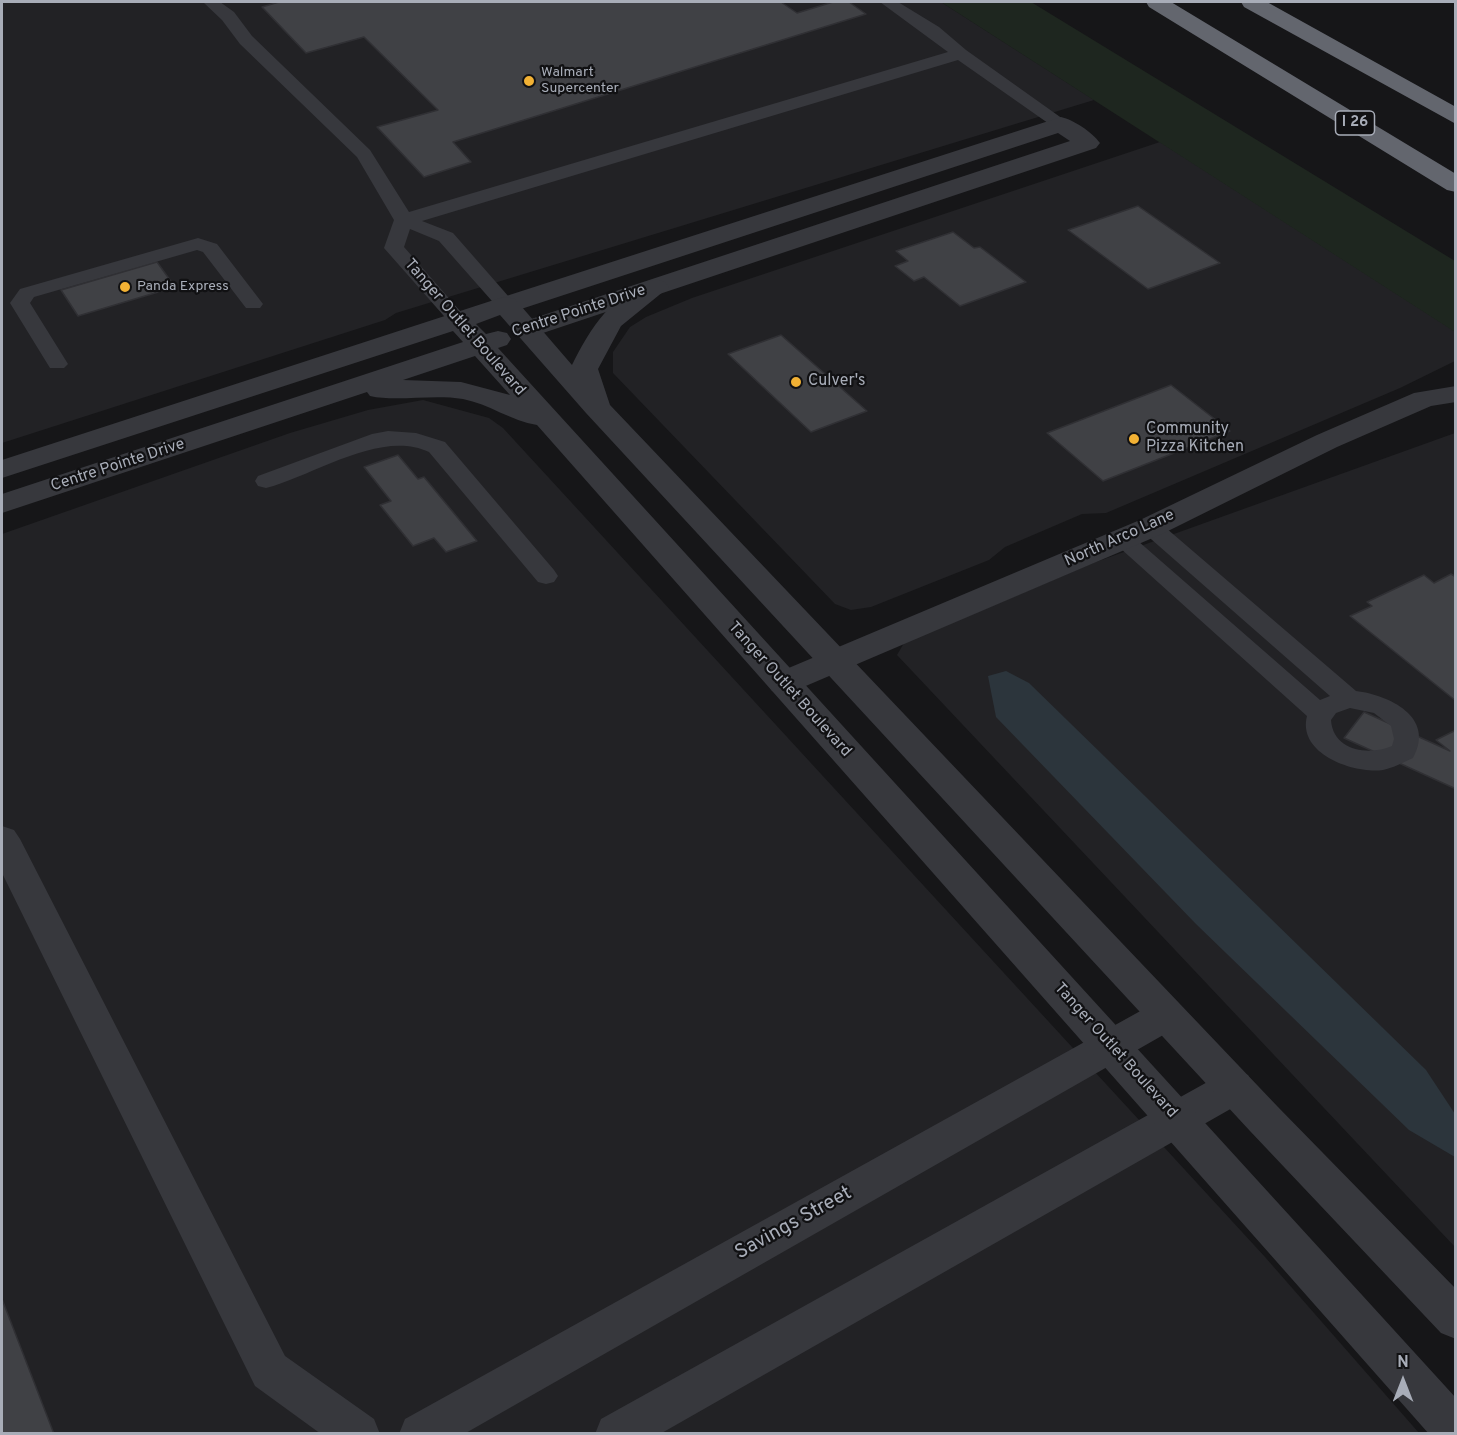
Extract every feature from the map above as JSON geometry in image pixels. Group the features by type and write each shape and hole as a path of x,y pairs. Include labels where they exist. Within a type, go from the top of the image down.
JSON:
{"highway":[{"path":"1145,2 1254,62"},
{"name":"I 26","path":"1157,2 1455,185"},
{"path":"1252,2 1455,117"}],"street":[{"name":"Centre Pointe Drive","path":"2,469 458,320 516,317 656,287 1088,143 1061,124 516,317 480,345 2,504"},
{"path":"596,407 584,369 598,336 616,313 656,287"},
{"path":"516,317 596,407 1234,1087 1455,1319"},
{"name":"Tanger Outlet Boulevard","path":"458,320 548,423 1455,1431"},
{"path":"325,397 392,388 452,388 484,393 516,406 548,423"},
{"name":"North Arco Lane","path":"783,683 1151,527 1327,441 1424,399 1455,394"},
{"path":"2,839 270,1371 358,1434"},
{"name":"Savings Street","path":"421,1434 1167,1015"},
{"path":"617,1434 1234,1087"}],"lane":[{"path":"211,2 228,16 246,40 282,72 364,154 404,220 446,237 516,317"},
{"path":"888,2 933,31 960,54 1061,124"},
{"path":"404,220 960,54"},
{"name":"Tanger Outlet Boulevard","path":"404,220 394,248 458,320"},
{"path":"57,364 20,303 27,293 198,244 210,248 253,304"},
{"path":"266,481 380,439 398,436 421,439 437,447 546,576"},
{"path":"1151,527 1349,699"},
{"path":"1122,539 1319,713"},
{"path":"1349,699 1378,704 1402,720 1408,731 1408,741 1404,751 1389,760 1367,762 1337,753 1318,734 1316,723 1319,713 1325,706 1349,699"}],"shaded area":[{"path":"2,2 941,2 1094,100 396,313 385,320 2,443"},
{"path":"941,2 1031,2 1455,261 1455,332"},
{"path":"1160,142 1456,332 1455,361 1400,388 1106,513 1082,514 1005,547 989,560 871,607 851,610 835,604 613,373 613,352 630,327 646,317 692,298"},
{"path":"423,400 489,418 503,428 1265,1257 1419,1433 2,1433 2,534 290,433 368,410"},
{"path":"1455,433 1455,1247 897,655 904,643 1096,562"},
{"path":"1006,671 1029,683 1426,1070 1455,1114 1455,1157 1409,1130 1196,924 996,717 988,676"}],"building":[{"name":"Walmart Supercenter","path":"279,2 781,2 797,13 833,2 849,2 866,14 453,142 471,162 424,177 377,127 438,110 364,37 306,53 262,7"},
{"path":"1138,206 1220,263 1148,289 1068,230"},
{"path":"953,232 974,248 980,247 1026,282 960,306 924,277 914,281 895,266 908,261 896,251"},
{"path":"157,262 175,287 78,316 61,290"},
{"name":"Culver's","path":"781,335 867,411 811,432 728,354"},
{"path":"1171,385 1230,431 1103,481 1047,433"},
{"path":"398,455 418,479 424,477 477,541 446,552 434,538 413,546 380,505 391,501 364,467"},
{"path":"1451,574 1456,577 1456,701 1350,616 1372,606 1367,602 1424,575 1434,583"},
{"path":"1364,712 1450,751 1436,740 1456,730 1456,789 1344,738"},
{"path":"2,1299 54,1434 2,1434"}],"place":[{"name":"Walmart Supercenter","path":"529,81"},
{"name":"Panda Express","path":"125,287"},
{"name":"Culver's","path":"796,382"},
{"name":"Community Pizza Kitchen","path":"1134,439"}]}
